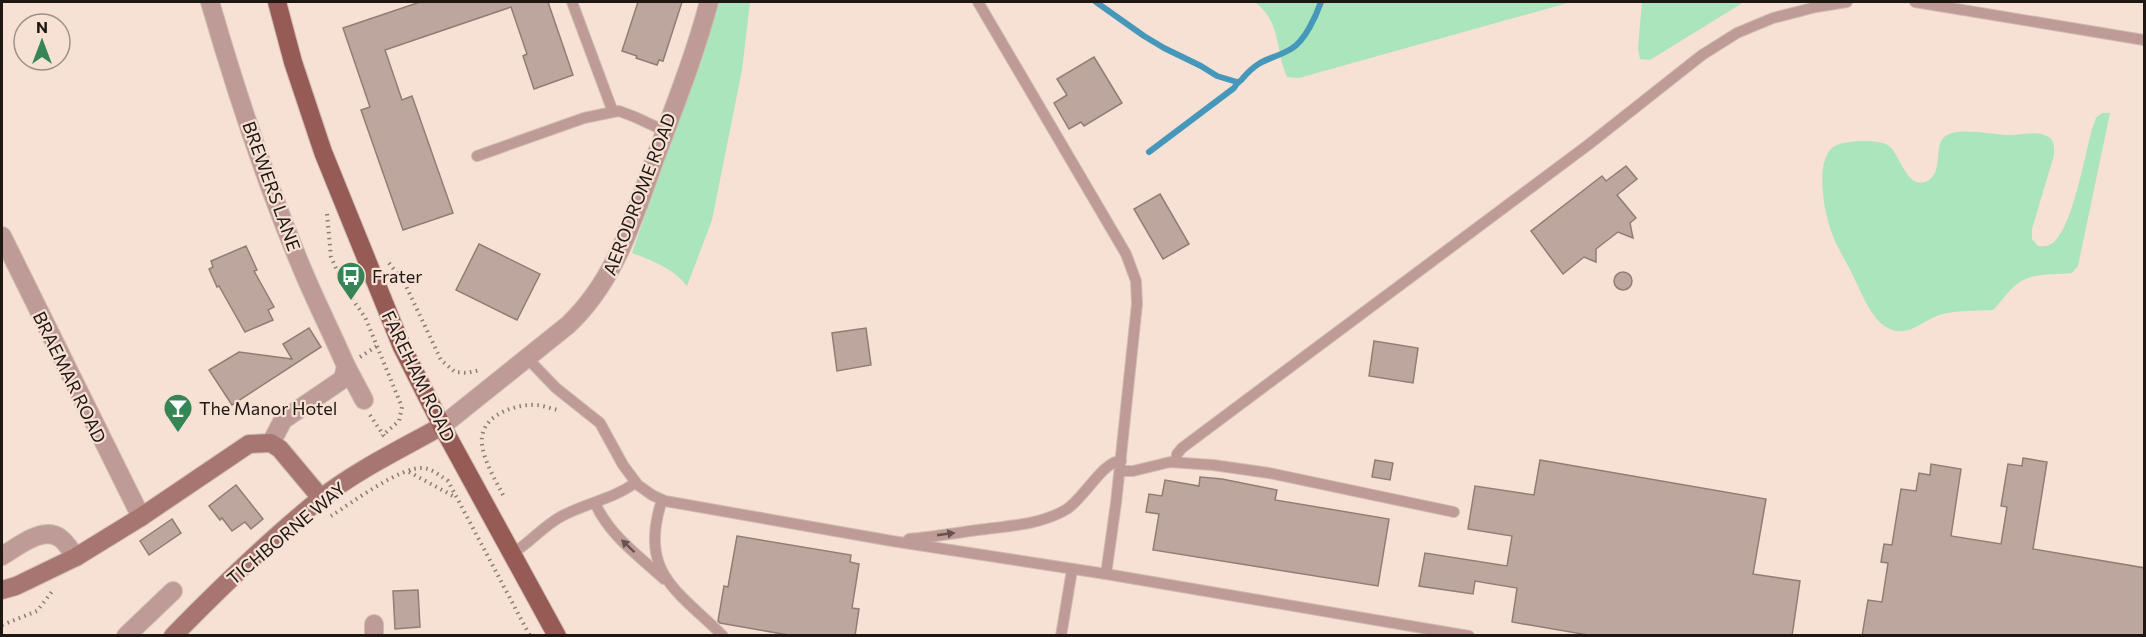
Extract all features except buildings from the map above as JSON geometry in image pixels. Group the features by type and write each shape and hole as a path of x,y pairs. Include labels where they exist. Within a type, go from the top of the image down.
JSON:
{"main road":[{"name":"FAREHAM ROAD","path":"277,2 293,62 322,152 402,347 442,426 557,636"}],"street":[{"name":"BREWERS LANE","path":"210,2 231,73 306,277 364,400"},
{"name":"AERODROME ROAD","path":"442,426 528,358 585,309 606,279 627,235 710,2"},
{"name":"BRAEMAR ROAD","path":"3,243 141,517"},
{"path":"271,442 283,420 343,379 346,366"},
{"name":"TICHBORNE WAY","path":"172,636 246,563 321,498 365,469 442,426"},
{"path":"2,590 16,586 71,559 141,517 249,444 271,442 294,464 321,498"},
{"path":"2,556 46,534 59,537 71,559"},
{"path":"126,636 173,591"}],"lane":[{"path":"572,2 613,112"},
{"path":"978,2 1126,254 1134,273 1137,304 1106,574"},
{"path":"1176,462 1177,454 1182,448 1588,145 1702,55 1747,28 1773,18 1847,2"},
{"path":"1915,2 2145,40"},
{"path":"477,156 592,116 619,111 665,131"},
{"path":"528,358 556,388 602,426 620,460 636,483 662,500 887,540 1106,574 1469,636"},
{"path":"887,540 942,535 1045,519 1070,507 1088,490 1109,463 1133,471 1176,462 1213,465 1269,474 1454,512"},
{"path":"513,553 531,542 542,528 562,516 622,492 636,483"},
{"path":"662,500 654,540 659,565 677,594 723,636"},
{"path":"595,503 619,537 669,583"},
{"path":"1061,636 1072,570"}],"path":[{"path":"386,259 405,284 441,360 455,372 466,374"},
{"path":"506,501 485,458 481,441 486,424 497,413 531,404 562,410 579,406"},
{"path":"328,518 380,484 421,467 431,470 448,481 530,636"},
{"path":"408,472 456,497"},
{"path":"2,625 37,611 71,559"}],"green space":[{"path":"719,2 750,2 742,70 712,220 687,286 669,270 632,253"},
{"path":"1255,2 1571,2 1299,78 1287,77 1274,28 1264,10"},
{"path":"1642,2 1744,2 1650,60 1640,59 1638,48"},
{"path":"2102,113 2110,113 2078,266 2072,273 2028,278 2016,285 1993,310 1943,314 1903,331 1888,328 1877,319 1836,244 1828,222 1822,176 1827,155 1832,148 1851,142 1884,143 1893,151 1910,177 1921,183 1933,176 1940,144 1947,135 1969,131 2010,135 2042,134 2053,142 2054,155 2032,229 2032,239 2038,246 2045,246 2055,241 2067,220 2078,188 2092,129 2096,118"}],"waterway":[{"path":"1096,2 1164,48 1217,76 1237,82"},
{"path":"1149,152 1234,88 1255,66 1296,45 1309,28 1321,2"}],"place":[{"name":"Frater","path":"351,302"},
{"name":"The Manor Hotel","path":"178,434"}]}
